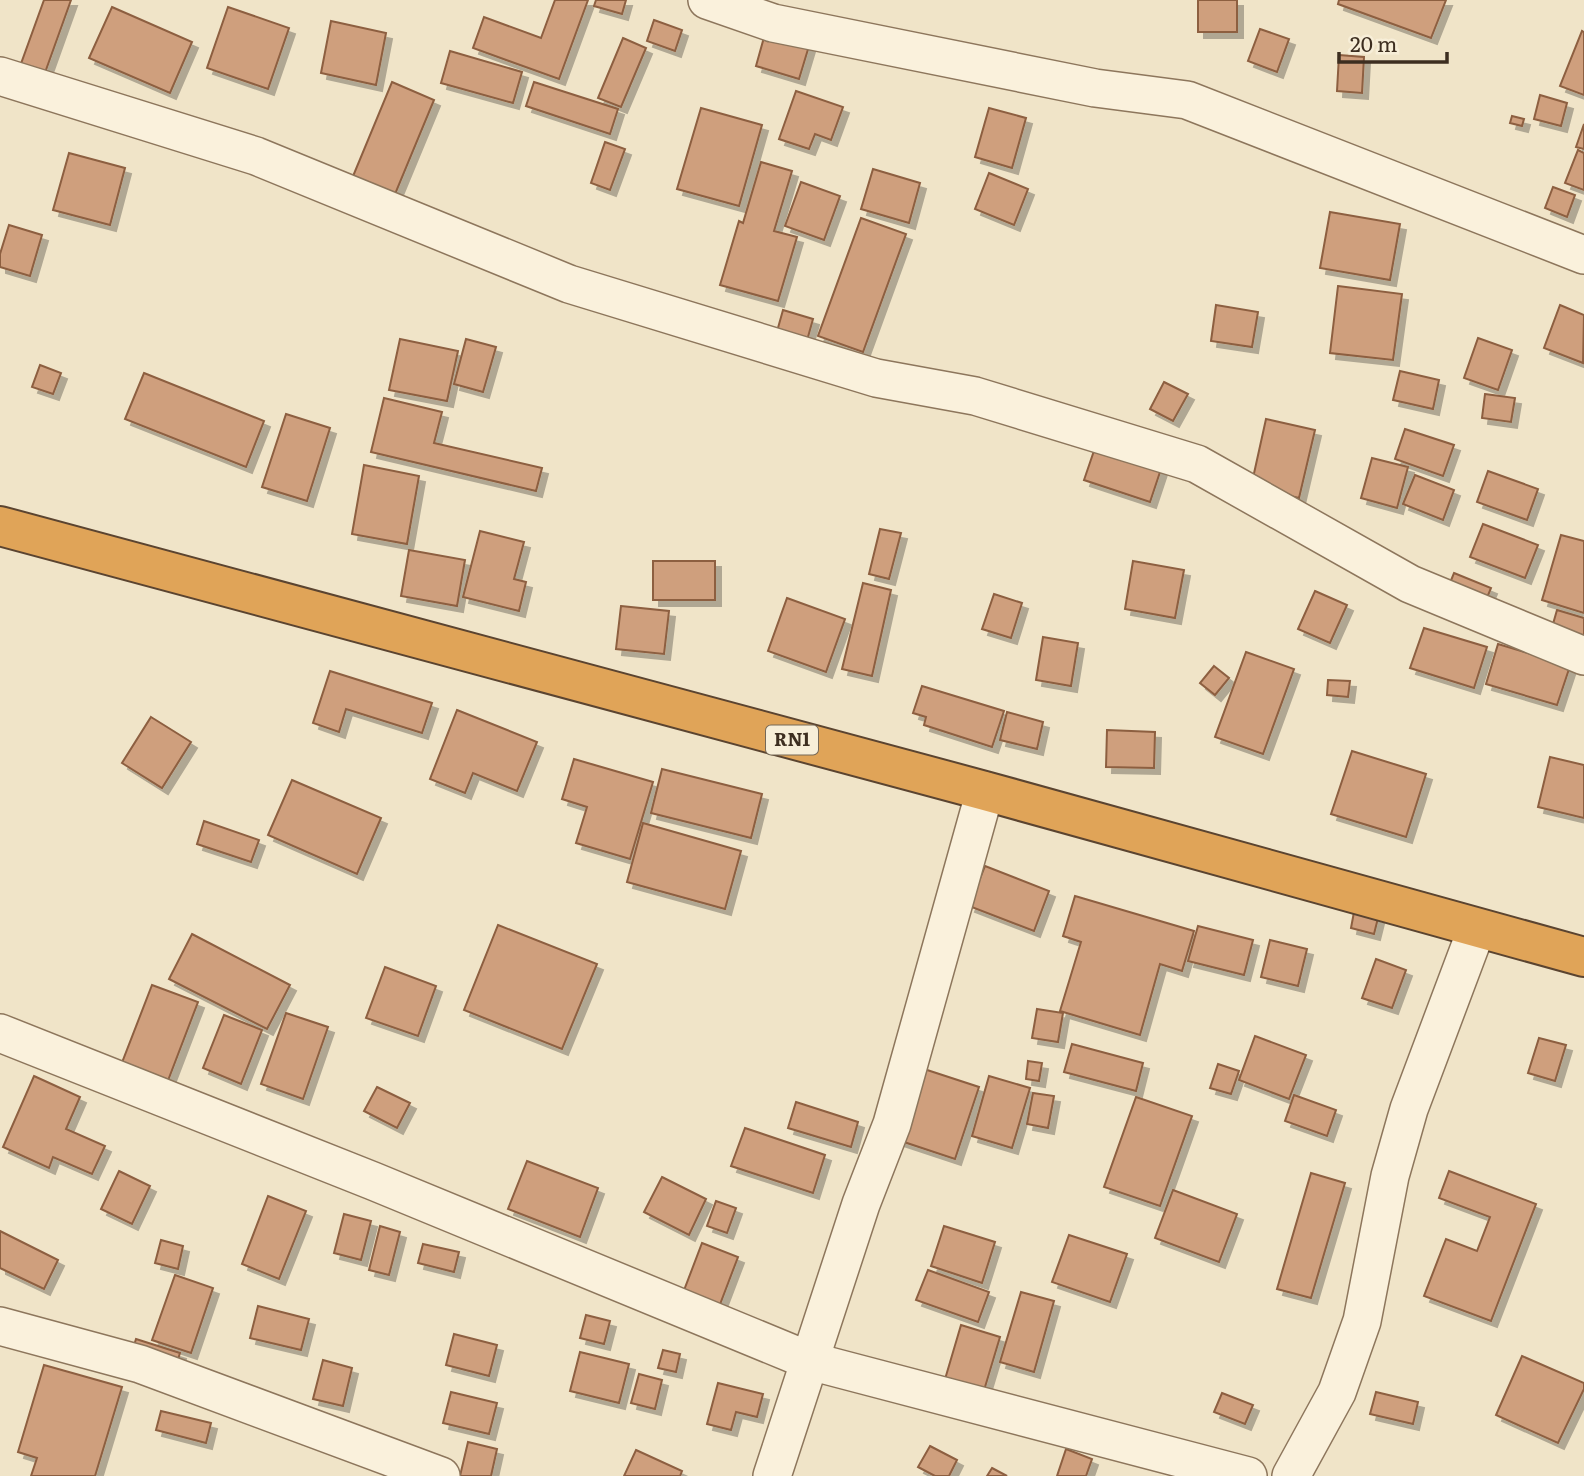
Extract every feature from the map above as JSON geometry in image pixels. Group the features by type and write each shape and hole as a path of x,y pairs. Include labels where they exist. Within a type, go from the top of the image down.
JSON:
{"highway":[{"name":"RN1","path":"0,526 985,791 1584,957"}],"street":[{"path":"707,0 773,23 1096,88 1187,100 1584,255"},
{"path":"0,76 257,156 569,284 876,378 975,396 1197,464 1410,584 1584,656"},
{"path":"772,1476 861,1203 892,1124 985,791"},
{"path":"1291,1476 1337,1391 1362,1321 1390,1176 1409,1109 1477,928"},
{"path":"0,1032 373,1181 810,1361 1248,1476"},
{"path":"0,1326 140,1364 441,1476"}],"building":[{"path":"44,0 71,0 42,81 18,72"},
{"path":"555,0 588,0 559,79 473,48 484,17 541,38"},
{"path":"596,0 626,0 622,14 594,6"},
{"path":"1198,0 1237,0 1237,32 1198,32"},
{"path":"1339,0 1446,0 1431,38 1338,4"},
{"path":"112,7 192,42 170,93 89,58"},
{"path":"228,7 289,28 268,89 207,68"},
{"path":"654,20 682,30 675,51 647,41"},
{"path":"331,21 386,33 376,85 321,73"},
{"path":"768,23 812,36 799,79 756,66"},
{"path":"1260,29 1289,39 1277,72 1248,61"},
{"path":"1582,31 1584,32 1584,95 1560,86"},
{"path":"623,38 646,48 621,107 598,98"},
{"path":"450,51 522,72 513,103 441,83"},
{"path":"1339,55 1364,57 1362,93 1337,91"},
{"path":"392,82 434,100 393,199 351,181"},
{"path":"534,82 618,109 610,134 526,106"},
{"path":"796,91 843,107 831,140 815,134 809,149 779,139"},
{"path":"1540,95 1567,103 1561,126 1534,119"},
{"path":"701,108 762,125 739,206 677,189"},
{"path":"989,108 1026,118 1012,168 975,157"},
{"path":"1512,116 1524,119 1522,126 1510,123"},
{"path":"1584,124 1584,149 1576,147"},
{"path":"605,142 625,149 610,190 591,183"},
{"path":"1578,150 1584,153 1584,190 1565,183"},
{"path":"69,153 125,168 110,225 53,210"},
{"path":"761,162 792,171 774,231 797,237 778,301 720,285 739,221 743,223"},
{"path":"873,169 920,183 909,223 861,209"},
{"path":"989,173 1028,189 1014,225 975,209"},
{"path":"801,182 840,196 824,240 785,226"},
{"path":"1553,187 1575,195 1567,217 1545,208"},
{"path":"1330,212 1400,224 1390,280 1320,268"},
{"path":"861,218 906,234 863,352 818,336"},
{"path":"9,225 42,235 30,276 0,267 0,254"},
{"path":"1338,286 1402,294 1393,360 1330,353"},
{"path":"1216,305 1258,312 1252,347 1211,341"},
{"path":"1560,305 1584,315 1583,363 1544,348"},
{"path":"783,310 813,319 806,344 776,335"},
{"path":"1478,338 1512,350 1498,390 1464,378"},
{"path":"400,339 458,351 447,401 389,390"},
{"path":"466,339 496,347 483,392 454,384"},
{"path":"40,365 61,373 53,394 32,387"},
{"path":"1400,371 1439,380 1433,409 1393,400"},
{"path":"144,373 264,421 246,467 125,419"},
{"path":"1164,382 1188,394 1173,421 1150,409"},
{"path":"1485,394 1515,398 1511,422 1482,418"},
{"path":"384,398 442,412 434,443 542,468 536,491 371,452"},
{"path":"286,414 330,428 307,501 262,487"},
{"path":"1266,419 1315,430 1299,498 1251,487"},
{"path":"1405,429 1454,445 1443,476 1395,459"},
{"path":"1097,442 1163,463 1150,502 1084,480"},
{"path":"1372,458 1408,467 1397,508 1361,498"},
{"path":"364,465 419,476 407,544 352,534"},
{"path":"1488,471 1538,489 1527,520 1477,502"},
{"path":"1415,475 1454,490 1443,520 1403,504"},
{"path":"1483,524 1538,545 1525,578 1470,557"},
{"path":"880,529 901,533 889,579 869,574"},
{"path":"480,531 524,542 514,579 526,582 519,611 463,597"},
{"path":"1561,535 1584,541 1584,613 1542,600"},
{"path":"409,550 465,560 457,606 401,596"},
{"path":"653,561 715,561 715,600 653,600"},
{"path":"1133,561 1184,570 1175,618 1125,609"},
{"path":"1454,573 1491,588 1482,610 1445,595"},
{"path":"863,583 891,590 872,676 842,669"},
{"path":"1315,591 1347,605 1330,643 1298,629"},
{"path":"994,594 1022,603 1011,638 982,629"},
{"path":"787,598 845,619 826,672 768,651"},
{"path":"621,606 669,611 664,654 616,649"},
{"path":"1557,610 1584,618 1584,644 1549,638"},
{"path":"1424,628 1487,647 1474,688 1410,668"},
{"path":"1043,637 1078,643 1071,686 1036,680"},
{"path":"1498,644 1570,666 1557,705 1486,684"},
{"path":"1246,652 1294,669 1263,754 1215,737"},
{"path":"1214,666 1229,678 1215,695 1200,683"},
{"path":"330,671 432,703 422,733 346,709 339,732 313,723"},
{"path":"1328,680 1350,681 1348,697 1327,695"},
{"path":"922,686 1004,711 992,747 924,725 926,717 913,713"},
{"path":"457,710 537,742 517,791 473,773 465,793 430,779"},
{"path":"1007,712 1043,722 1037,749 1000,740"},
{"path":"151,717 191,742 162,788 122,763"},
{"path":"1107,730 1155,732 1154,768 1106,767"},
{"path":"1352,751 1426,774 1406,837 1331,814"},
{"path":"1550,757 1584,765 1584,818 1538,807"},
{"path":"574,759 653,782 630,859 576,843 587,807 562,799"},
{"path":"662,769 762,794 751,838 651,813"},
{"path":"292,780 381,818 357,874 268,835"},
{"path":"204,821 259,840 251,862 197,844"},
{"path":"643,823 741,851 725,909 627,882"},
{"path":"985,866 1049,891 1034,931 969,906"},
{"path":"1075,896 1194,931 1182,971 1160,964 1140,1035 1060,1011 1081,942 1063,936"},
{"path":"1354,912 1378,918 1374,934 1351,928"},
{"path":"498,925 597,964 562,1049 464,1010"},
{"path":"1198,926 1253,940 1244,975 1188,961"},
{"path":"192,934 290,985 267,1029 169,979"},
{"path":"1270,940 1307,949 1298,986 1261,977"},
{"path":"1376,959 1406,970 1392,1008 1362,998"},
{"path":"385,967 436,986 418,1036 366,1018"},
{"path":"152,985 198,1002 164,1091 118,1073"},
{"path":"1037,1009 1063,1013 1058,1042 1032,1038"},
{"path":"286,1013 328,1027 303,1099 261,1084"},
{"path":"224,1015 262,1030 241,1084 203,1068"},
{"path":"1255,1036 1306,1055 1289,1099 1239,1080"},
{"path":"1539,1038 1566,1045 1555,1081 1528,1073"},
{"path":"1072,1044 1143,1063 1136,1091 1064,1072"},
{"path":"1028,1061 1042,1063 1039,1081 1026,1079"},
{"path":"1218,1064 1239,1071 1231,1094 1210,1088"},
{"path":"921,1068 979,1087 955,1159 898,1140"},
{"path":"34,1076 80,1097 66,1129 105,1146 92,1174 53,1157 49,1168 3,1147"},
{"path":"989,1076 1030,1088 1012,1148 972,1136"},
{"path":"377,1087 410,1103 397,1128 364,1111"},
{"path":"1033,1093 1054,1096 1048,1128 1027,1124"},
{"path":"1294,1095 1336,1110 1327,1136 1285,1121"},
{"path":"1136,1097 1192,1116 1160,1206 1104,1187"},
{"path":"796,1102 858,1122 851,1147 788,1128"},
{"path":"745,1128 825,1155 813,1193 731,1166"},
{"path":"527,1161 598,1188 580,1237 508,1209"},
{"path":"119,1171 150,1186 132,1224 101,1209"},
{"path":"1449,1171 1536,1204 1491,1321 1424,1296 1446,1239 1477,1251 1490,1217 1439,1198"},
{"path":"1311,1173 1345,1183 1311,1298 1277,1289"},
{"path":"662,1177 706,1199 689,1235 644,1212"},
{"path":"1173,1190 1237,1214 1219,1262 1155,1238"},
{"path":"268,1196 306,1211 279,1279 242,1264"},
{"path":"716,1201 736,1208 727,1233 707,1226"},
{"path":"344,1214 371,1221 361,1260 334,1253"},
{"path":"380,1226 400,1232 389,1275 369,1270"},
{"path":"944,1226 995,1242 982,1283 931,1266"},
{"path":"0,1231 58,1260 44,1289 0,1268"},
{"path":"1069,1235 1127,1254 1110,1302 1052,1282"},
{"path":"161,1240 183,1246 178,1269 155,1263"},
{"path":"702,1243 738,1257 719,1307 683,1293"},
{"path":"423,1244 459,1252 454,1272 418,1263"},
{"path":"928,1270 989,1292 978,1322 916,1300"},
{"path":"175,1275 213,1288 191,1353 152,1340"},
{"path":"1021,1292 1054,1301 1034,1372 1000,1362"},
{"path":"258,1306 309,1319 301,1350 250,1338"},
{"path":"586,1315 610,1321 604,1344 580,1338"},
{"path":"961,1325 1000,1337 982,1397 943,1386"},
{"path":"454,1334 497,1345 489,1376 446,1365"},
{"path":"136,1339 180,1353 175,1369 131,1355"},
{"path":"663,1350 680,1354 676,1372 658,1368"},
{"path":"580,1352 629,1364 619,1403 570,1391"},
{"path":"1522,1356 1584,1383 1584,1389 1558,1443 1496,1415"},
{"path":"323,1360 352,1368 343,1406 313,1399"},
{"path":"44,1365 122,1387 95,1476 31,1476 37,1458 18,1452"},
{"path":"639,1374 662,1380 655,1409 631,1403"},
{"path":"718,1383 763,1394 757,1417 736,1412 731,1430 707,1424"},
{"path":"451,1392 497,1403 489,1434 443,1423"},
{"path":"1376,1392 1418,1402 1413,1424 1370,1414"},
{"path":"1222,1393 1253,1405 1245,1424 1214,1412"},
{"path":"161,1411 211,1423 206,1443 156,1430"},
{"path":"468,1442 497,1449 491,1476 460,1476"},
{"path":"930,1446 957,1460 949,1476 935,1476 918,1467"},
{"path":"1066,1449 1092,1459 1086,1476 1057,1476"},
{"path":"636,1450 682,1471 680,1476 624,1476"},
{"path":"992,1468 1007,1476 987,1476"}]}
